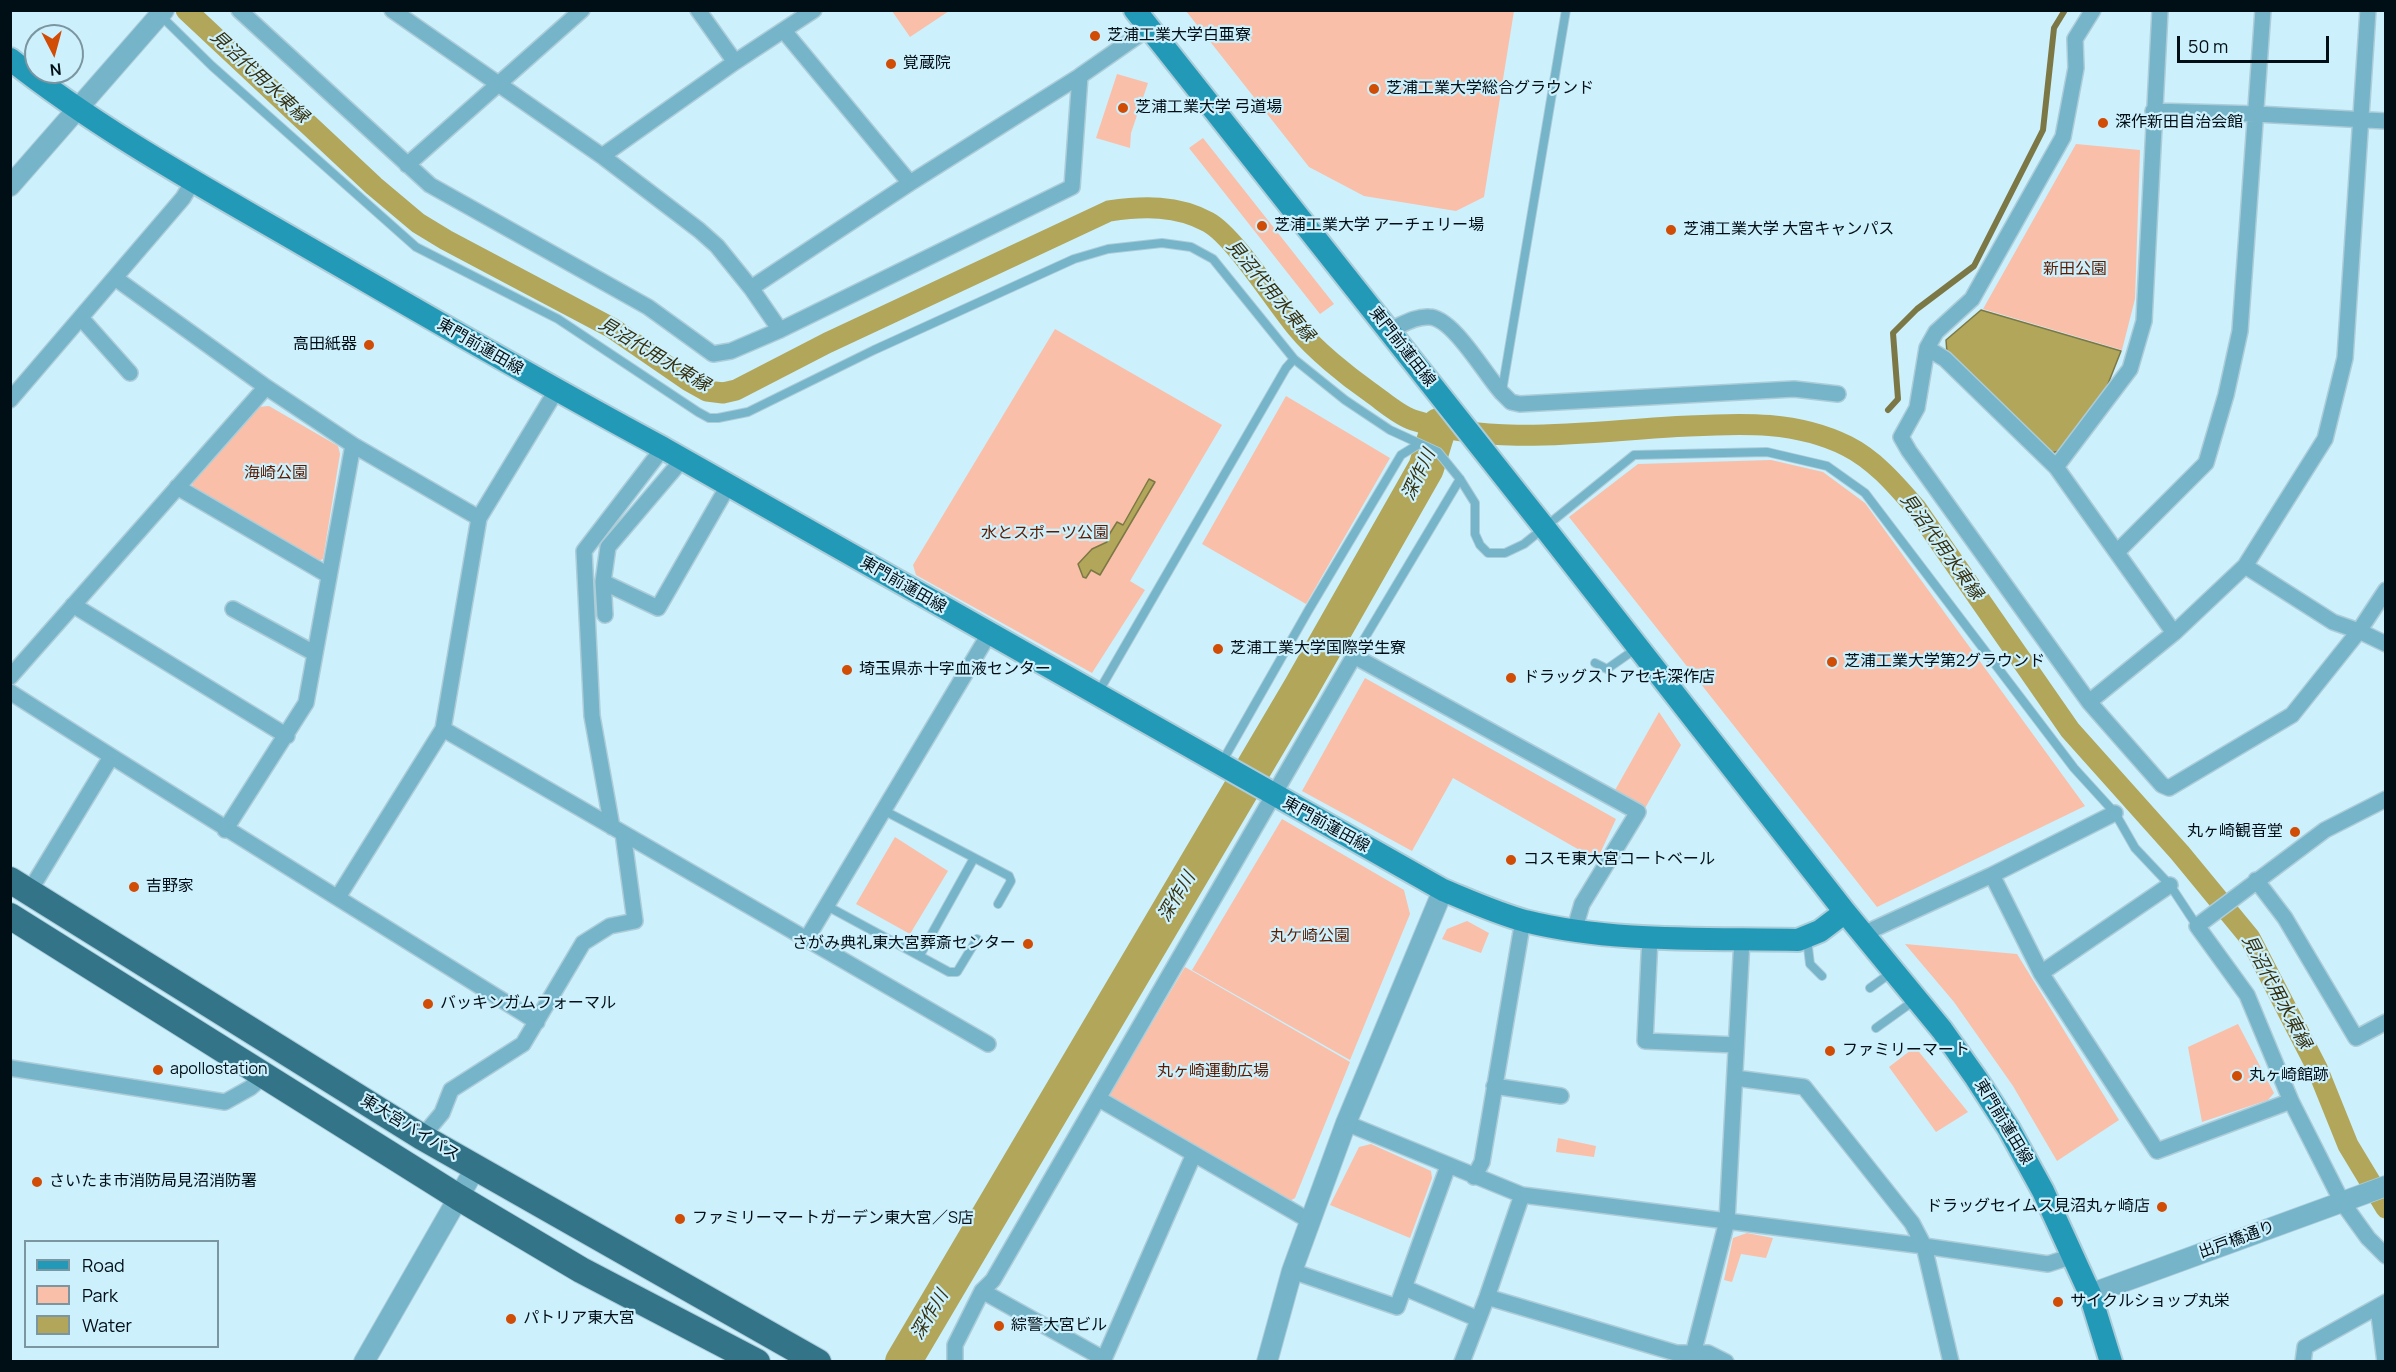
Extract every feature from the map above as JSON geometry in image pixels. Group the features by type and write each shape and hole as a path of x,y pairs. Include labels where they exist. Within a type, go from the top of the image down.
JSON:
{"highway":[{"name":"東大宮バイパス","path":"20,886 422,1137 818,1362"},
{"name":"東大宮バイパス","path":"12,919 458,1197 581,1270 757,1362"}],"main road":[{"name":"東門前蓮田線","path":"1142,19 1544,526 1976,1078 2009,1129 2043,1191 2090,1294 2111,1362"},
{"name":"東門前蓮田線","path":"10,59 77,110 193,181 556,390 663,448 1443,890 1523,920 1574,931 1650,937 1798,940 1820,931 1845,912"}],"street":[{"path":"239,10 430,185 648,307 713,354 731,351 780,330 1072,187 1080,76"},
{"path":"393,10 602,156 699,230 717,246 751,288 780,330"},
{"path":"407,165 582,10"},
{"path":"698,10 735,62"},
{"path":"602,156 735,62 814,10"},
{"path":"2093,10 2075,39 2076,68 2063,137 1972,299 1936,332 1927,348 1917,408 1901,437 2089,702 2162,785 2169,788 2292,716 2359,631 2385,590"},
{"path":"2056,467 2130,369 2144,321 2153,111 2160,10"},
{"path":"2116,552 2206,463 2226,395 2240,332 2263,10"},
{"path":"2089,702 2174,633 2245,566 2325,439 2345,358 2368,10"},
{"path":"10,186 160,12"},
{"path":"751,288 910,183 1080,76 1142,19"},
{"path":"784,31 910,183"},
{"path":"2153,111 2385,121"},
{"path":"10,400 183,198 193,181"},
{"path":"115,278 266,387 353,445 479,518"},
{"path":"1389,330 1416,318 1431,316 1446,324 1511,402 1532,405 1794,389 1838,394"},
{"path":"81,318 130,373"},
{"path":"1927,348 1945,359 2056,467 2174,633"},
{"path":"10,677 266,387"},
{"path":"338,897 442,729 479,518 556,390"},
{"path":"225,830 306,703 353,445"},
{"path":"422,1137 442,1113 451,1090 523,1044 583,943 610,926 635,921 618,830 592,716 584,551 663,448"},
{"path":"605,615 603,582 608,547 682,460"},
{"path":"603,582 658,608 728,486"},
{"path":"177,487 328,574"},
{"path":"2245,566 2333,622 2359,631 2385,644"},
{"path":"73,605 286,736"},
{"path":"233,609 314,653"},
{"path":"806,940 989,634"},
{"path":"955,1362 955,1345 982,1291 993,1280 1100,1099 1270,793 1354,656 1638,812 1582,904 1574,931"},
{"path":"10,692 225,830 338,897 537,1022"},
{"path":"442,729 988,1044"},
{"path":"20,886 111,757"},
{"path":"2385,799 2325,830 2201,923 2247,995 2291,1101 2368,1238 2385,1256"},
{"path":"1863,934 1992,875 2115,813"},
{"path":"1992,875 2041,973 2157,1150 2291,1101"},
{"path":"2256,880 2285,918 2356,1038 2385,1022"},
{"path":"2041,973 2170,885"},
{"path":"1267,1362 1292,1271 1346,1123 1443,890"},
{"path":"1474,1177 1482,1162 1523,920"},
{"path":"1650,937 1646,1041 1736,1046"},
{"path":"1692,1357 1727,1221 1742,939"},
{"path":"10,1068 225,1102 250,1088 264,1076"},
{"path":"1735,1078 1804,1087 1912,1224 1924,1246 1951,1362"},
{"path":"1494,1086 1561,1096"},
{"path":"1100,1099 1310,1221"},
{"path":"1346,1123 1522,1196 1924,1246 2048,1264 2073,1256"},
{"path":"982,1291 1104,1359 1194,1154"},
{"path":"1292,1271 1397,1307 1448,1166"},
{"path":"364,1362 476,1167"},
{"name":"出戸橋通り","path":"2090,1294 2385,1186"},
{"path":"1462,1362 1522,1196"},
{"path":"1405,1288 1478,1319"},
{"path":"1487,1298 1676,1353 1692,1357 1708,1353 1726,1362"},
{"path":"2303,1362 2304,1347 2382,1304 2385,1362"}],"lane":[{"path":"1502,393 1566,10"},
{"path":"160,12 212,66 416,247 558,319 709,418 737,416 748,412 874,350 1074,259 1135,244 1162,243 1191,247 1213,259 1294,359 1345,400 1390,430 1437,452 1460,479 1475,503 1475,534 1480,545 1488,553 1505,553 1524,544 1634,455 1767,452 1827,466 1865,493 2074,768 2115,813 2135,848 2170,885 2201,923"},
{"path":"1097,695 1185,540 1286,368 1294,359"},
{"path":"1225,767 1308,611 1401,455 1419,444"},
{"path":"1354,656 1460,479"},
{"path":"1595,663 1607,669 1639,647"},
{"path":"883,810 1011,878 998,904"},
{"path":"920,955 974,858"},
{"path":"826,906 949,972 957,972 977,939"},
{"path":"1806,937 1810,964 1822,976"},
{"path":"1870,988 1893,971"},
{"path":"1876,1029 1916,999"}],"green space":[{"path":"892,11 949,11 910,37"},
{"name":"芝浦工業大学総合グラウンド","path":"1186,11 1514,11 1484,197 1456,211 1364,196 1309,167"},
{"name":"芝浦工業大学 弓道場","path":"1117,74 1148,83 1131,133 1130,148 1096,138"},
{"name":"芝浦工業大学 アーチェリー場","path":"1203,138 1334,304 1320,314 1189,148"},
{"name":"新田公園","path":"2076,144 2140,150 2135,299 2122,350 1983,309"},
{"name":"水とスポーツ公園","path":"1055,329 1222,425 1130,581 1145,590 1092,673 916,575 913,565"},
{"path":"1286,396 1390,458 1306,604 1202,544"},
{"name":"海崎公園","path":"269,406 338,446 340,454 323,559 316,562 193,490 192,482 258,407"},
{"name":"芝浦工業大学第2グラウンド","path":"1771,460 1823,472 1865,503 2085,806 1877,907 1569,517 1638,464"},
{"path":"1365,678 1616,819 1597,860 1453,778 1412,851 1302,791"},
{"path":"1659,712 1681,745 1644,810 1614,792"},
{"name":"丸ケ崎公園","path":"1282,819 1404,890 1410,914 1350,1060 1192,970"},
{"path":"895,837 948,871 910,934 856,904"},
{"path":"1467,921 1489,933 1481,953 1442,939 1447,929"},
{"path":"1905,944 2017,954 2119,1120 2057,1161 2013,1086 1954,1002"},
{"name":"丸ヶ崎運動広場","path":"1185,967 1350,1062 1295,1198 1288,1202 1111,1101 1110,1094"},
{"path":"2238,1024 2274,1093 2268,1100 2202,1122 2188,1047"},
{"path":"1915,1047 1968,1112 1936,1132 1889,1067"},
{"path":"1558,1138 1596,1146 1594,1157 1556,1152"},
{"path":"1371,1144 1431,1171 1432,1178 1410,1238 1330,1205 1359,1147"},
{"path":"1747,1233 1773,1238 1766,1258 1741,1254 1732,1282 1724,1280 1733,1238"}],"water":[{"path":"1981,310 2121,351 2106,389 2063,450 2051,453 1947,353 1946,340"},
{"path":"1149,479 1155,482 1100,575 1091,570 1086,578 1083,577 1078,564 1092,549 1107,542 1117,522 1123,525"}],"waterway":[{"name":"見沼代用水東縁","path":"186,10 374,186 418,223 612,328 707,391 723,393 736,390 827,343 1109,211 1160,208 1196,216 1218,230 1242,255 1288,317 1313,345 1361,386 1407,418 1446,428 1515,435 1750,424 1809,432 1847,446 1876,466 1916,508 2070,730 2180,853 2250,938 2317,1068 2348,1145 2386,1208"},
{"path":"1888,410 1898,399 1893,333 1917,309 1974,266 2043,130 2054,28 2065,10"},
{"name":"深作川","path":"903,1362 1301,688 1426,468 1439,426"}],"place":[{"name":"芝浦工業大学白亜寮","path":"1095,36"},
{"name":"覚蔵院","path":"891,64"},
{"name":"芝浦工業大学総合グラウンド","path":"1374,89"},
{"name":"芝浦工業大学 弓道場","path":"1123,108"},
{"name":"深作新田自治会館","path":"2103,123"},
{"name":"芝浦工業大学 アーチェリー場","path":"1262,226"},
{"name":"芝浦工業大学 大宮キャンパス","path":"1671,230"},
{"name":"高田紙器","path":"369,345"},
{"name":"芝浦工業大学国際学生寮","path":"1218,649"},
{"name":"芝浦工業大学第2グラウンド","path":"1832,662"},
{"name":"埼玉県赤十字血液センター","path":"847,670"},
{"name":"ドラッグストアセキ深作店","path":"1511,678"},
{"name":"丸ヶ崎観音堂","path":"2295,832"},
{"name":"コスモ東大宮コートベール","path":"1511,860"},
{"name":"吉野家","path":"134,887"},
{"name":"さがみ典礼東大宮葬斎センター","path":"1028,944"},
{"name":"バッキンガムフォーマル","path":"428,1004"},
{"name":"ファミリーマート","path":"1830,1051"},
{"name":"apollostation","path":"158,1070"},
{"name":"丸ヶ崎館跡","path":"2237,1076"},
{"name":"さいたま市消防局見沼消防署","path":"37,1182"},
{"name":"ドラッグセイムス見沼丸ヶ崎店","path":"2162,1207"},
{"name":"ファミリーマートガーデン東大宮／S店","path":"680,1219"},
{"name":"サイクルショップ丸栄","path":"2058,1302"},
{"name":"パトリア東大宮","path":"511,1319"},
{"name":"綜警大宮ビル","path":"999,1326"}]}
